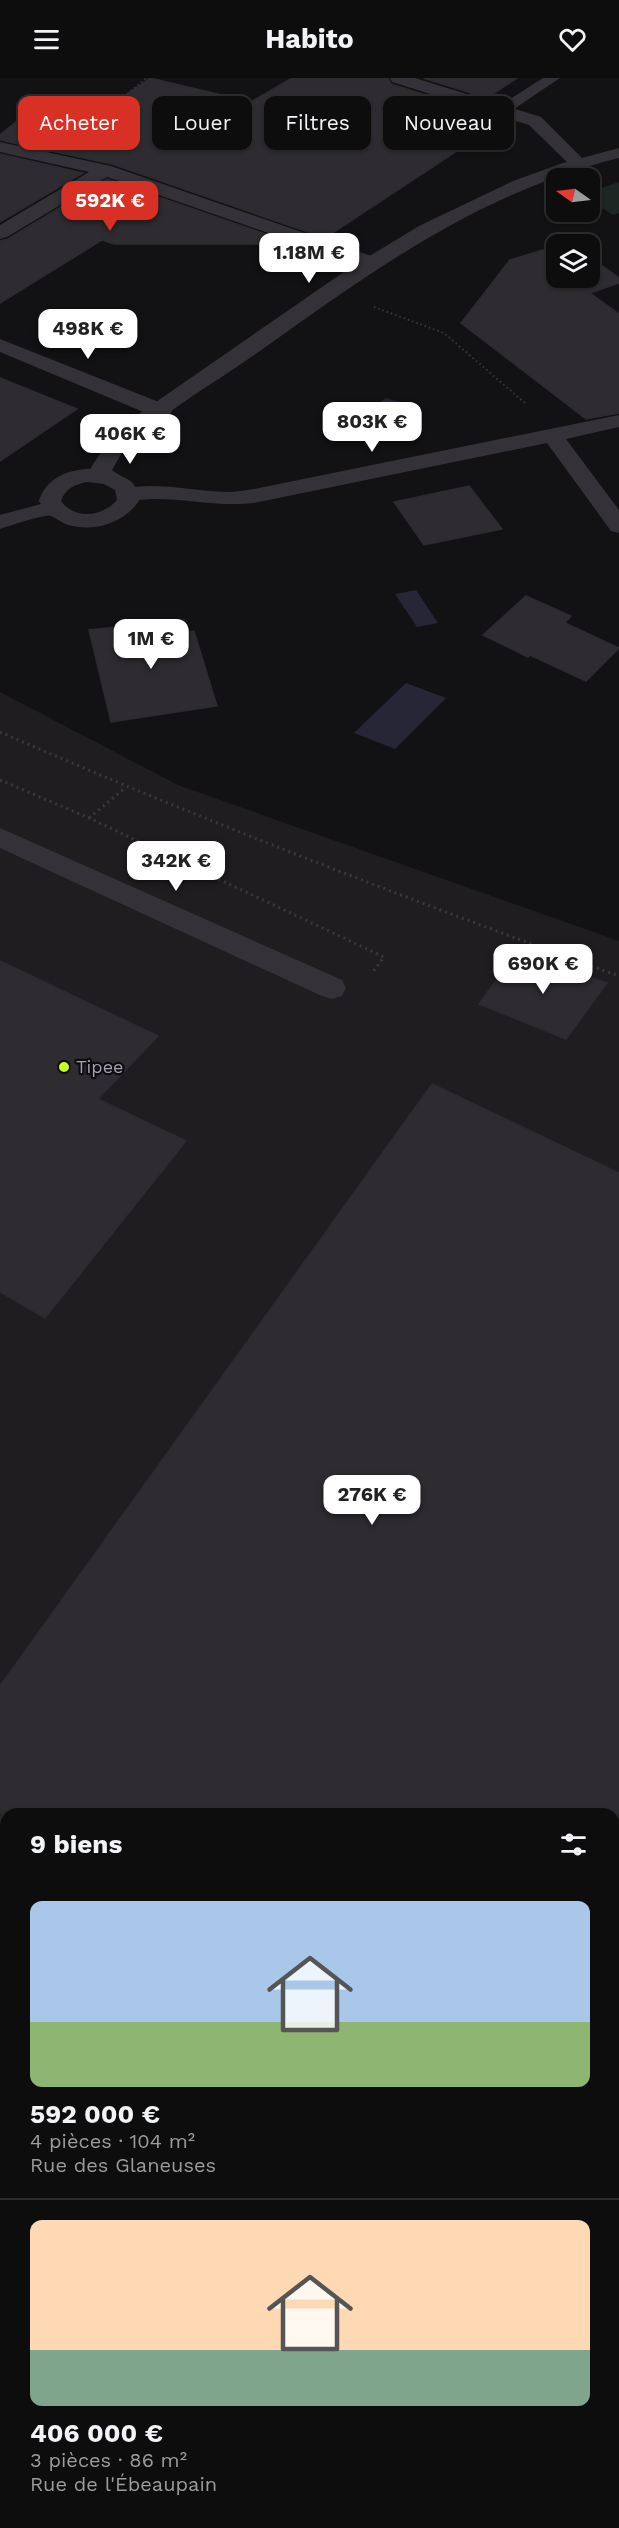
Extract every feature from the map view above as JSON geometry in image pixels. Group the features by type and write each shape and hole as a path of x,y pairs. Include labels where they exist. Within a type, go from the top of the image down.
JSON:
{"street":[{"path":"398,78 457,96"},
{"path":"514,114 535,121 579,164"},
{"path":"0,147 105,170 373,263"},
{"path":"99,476 102,465 121,440 373,263 424,231 461,211 579,164 619,153"},
{"path":"0,233 105,170"},
{"path":"0,345 160,411"},
{"path":"129,494 154,492 227,500 355,477 619,421"},
{"path":"552,435 619,526"},
{"path":"99,476 119,482 129,494 124,507 105,518 93,520 70,518 54,508 50,501 51,494 56,487 75,477 99,476"},
{"path":"0,522 54,508"},
{"path":"0,837 332,988"}],"lane":[{"path":"514,103 553,78"}],"path":[{"path":"55,159 146,78"},
{"path":"331,292 444,333 544,419 552,435"},
{"path":"0,732 125,788 419,904 619,976"},
{"path":"0,780 89,818 384,957 356,996 332,988"},
{"path":"89,818 125,788"}],"shaded area":[{"path":"619,182 619,213 613,215 600,207 600,189"},
{"path":"386,398 413,406 386,427 364,430 352,422"},
{"path":"416,590 438,623 417,627 395,594"},
{"path":"406,683 446,698 395,749 354,733"},
{"path":"0,692 178,785 619,941 619,1808 0,1808"}],"building":[{"path":"150,78 226,96 152,96 152,150 252,150 252,101 292,78 388,78 391,84 429,96 383,96 383,150 458,150 325,238 112,164 47,150 140,150 140,96 125,96"},
{"path":"423,78 517,78 490,96 481,96"},
{"path":"18,120 18,144 0,140 0,135"},
{"path":"0,154 83,173 0,222"},
{"path":"107,179 294,244 114,244 102,240 0,303 0,241 8,239"},
{"path":"546,249 546,288 600,288 600,264 619,278 619,283 590,293 619,314 619,413 586,419 461,323 510,260"},
{"path":"0,378 77,409 0,461"},
{"path":"469,486 502,529 424,545 394,502"},
{"path":"526,596 571,616 565,623 619,648 586,681 483,635"},
{"path":"184,620 188,632 194,631 217,706 111,722 89,630"},
{"path":"515,954 607,983 566,1039 479,1004"},
{"path":"0,961 158,1036 98,1099 186,1141 45,1318 0,1292"},
{"path":"432,1084 619,1173 619,1808 0,1808 0,1686"}],"place":[{"name":"Tipee","path":"64,1067"}]}
